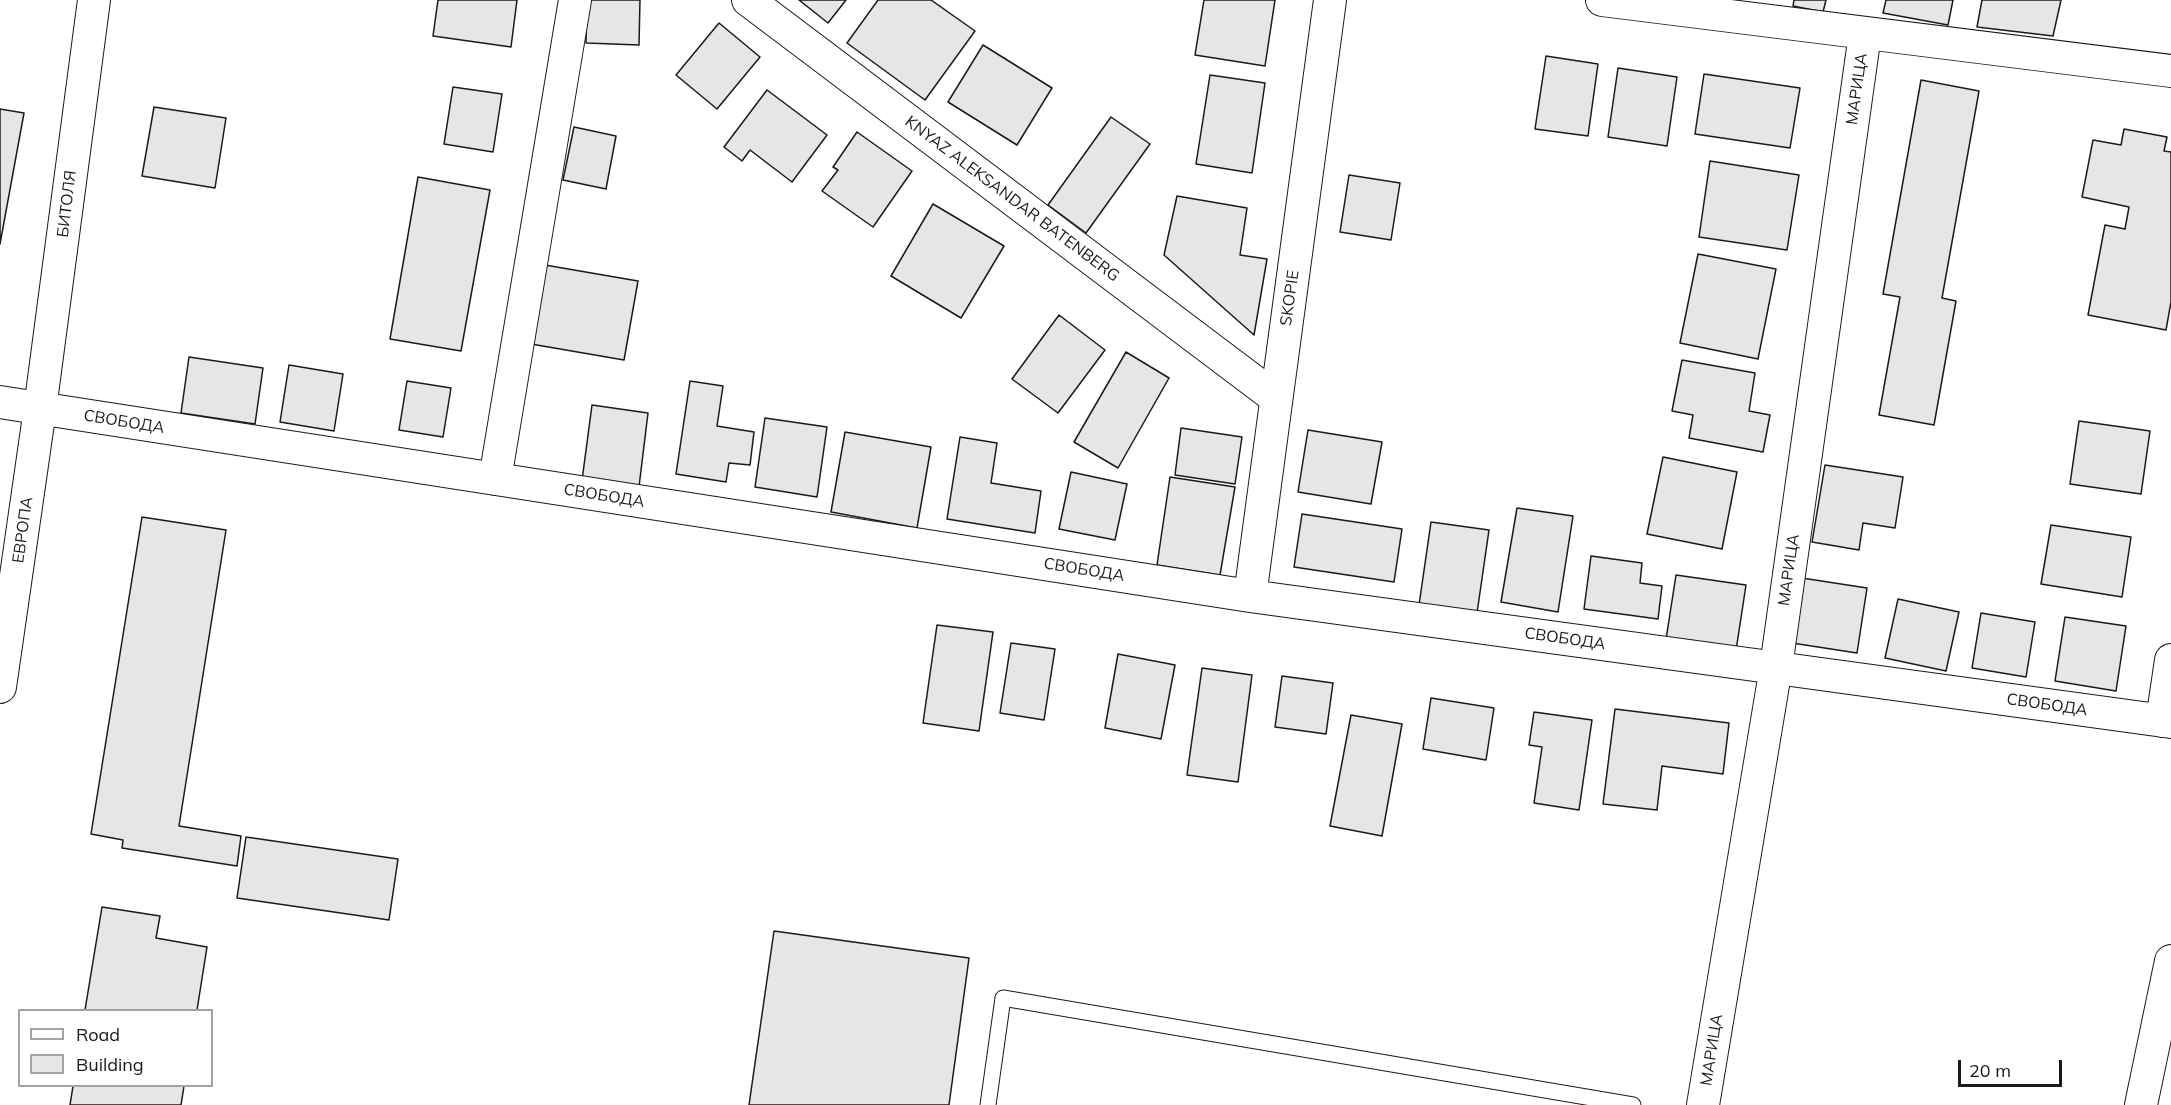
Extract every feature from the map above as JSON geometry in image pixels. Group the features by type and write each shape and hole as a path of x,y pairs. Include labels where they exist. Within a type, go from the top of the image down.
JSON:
{"street":[{"name":"БИТОЛЯ","path":"40,409 94,0"},
{"path":"495,479 575,0"},
{"name":"KNYAZ ALEKSANDAR BATENBERG","path":"748,0 1276,398"},
{"name":"SKOPIE","path":"1250,596 1329,0"},
{"path":"1602,0 2171,71"},
{"name":"МАРИЦА","path":"1702,1105 1776,667 1865,34"},
{"name":"СВОБОДА","path":"0,402 1250,596 2167,721"},
{"name":"ЕВРОПА","path":"0,687 40,409"},
{"path":"2167,721 2171,660"},
{"path":"2141,1105 2171,961"}],"lane":[{"path":"988,1105 1003,998 1633,1105"}],"building":[{"path":"438,0 517,0 511,47 433,36"},
{"path":"587,0 640,0 639,45 586,43"},
{"path":"799,0 846,0 828,23"},
{"path":"878,0 931,0 975,31 925,100 847,43"},
{"path":"1204,0 1275,0 1265,66 1195,55"},
{"path":"1794,0 1826,0 1823,12 1793,6"},
{"path":"1886,0 1953,0 1948,25 1883,13"},
{"path":"1982,0 2061,0 2053,36 1977,27"},
{"path":"719,23 760,57 717,109 676,75"},
{"path":"983,45 1052,88 1017,145 948,102"},
{"path":"1546,56 1598,64 1588,136 1535,129"},
{"path":"1618,68 1677,77 1667,146 1608,137"},
{"path":"1704,74 1800,88 1790,148 1695,134"},
{"path":"1210,75 1265,83 1252,173 1196,164"},
{"path":"1921,80 1979,91 1942,298 1956,301 1934,425 1879,415 1900,297 1883,294"},
{"path":"453,87 502,94 493,152 444,144"},
{"path":"767,90 827,135 792,182 750,150 742,161 724,147"},
{"path":"154,107 226,118 215,188 142,176"},
{"path":"0,109 24,113 0,244"},
{"path":"1111,117 1150,144 1086,233 1048,205"},
{"path":"574,127 616,136 606,189 563,180"},
{"path":"2124,129 2167,137 2164,151 2171,152 2171,302 2166,330 2088,315 2105,225 2125,229 2129,207 2082,197 2093,140 2121,145"},
{"path":"857,132 912,171 873,227 822,191 838,170 833,167"},
{"path":"1710,161 1799,175 1787,250 1699,237"},
{"path":"1349,175 1400,183 1391,240 1340,232"},
{"path":"418,177 490,190 461,351 390,339"},
{"path":"1177,196 1247,208 1240,255 1267,259 1254,335 1164,255"},
{"path":"933,204 1004,246 961,318 891,276"},
{"path":"1698,254 1776,269 1758,359 1680,343"},
{"path":"545,265 638,281 624,360 531,344"},
{"path":"1059,315 1105,350 1058,413 1012,379"},
{"path":"1126,352 1169,378 1118,468 1074,442"},
{"path":"189,357 263,368 255,424 181,413"},
{"path":"1682,360 1755,373 1749,411 1770,415 1763,452 1689,438 1693,415 1672,411"},
{"path":"289,365 343,374 334,431 280,422"},
{"path":"407,381 451,388 443,437 399,430"},
{"path":"690,381 723,386 717,426 754,432 750,465 729,463 726,482 676,474"},
{"path":"592,405 648,413 638,495 581,488"},
{"path":"765,418 827,427 817,497 755,487"},
{"path":"2079,421 2150,431 2141,494 2070,484"},
{"path":"1181,428 1242,437 1235,484 1175,475"},
{"path":"1308,430 1382,442 1371,504 1298,492"},
{"path":"845,432 931,447 917,528 831,512"},
{"path":"960,437 997,443 991,483 1041,491 1035,533 947,519"},
{"path":"1663,457 1737,472 1722,549 1647,534"},
{"path":"1825,465 1903,477 1895,528 1863,523 1859,550 1812,542"},
{"path":"1071,472 1127,484 1115,540 1059,529"},
{"path":"1170,477 1235,487 1220,575 1157,565"},
{"path":"1517,508 1573,516 1558,612 1501,602"},
{"path":"1302,514 1402,529 1394,582 1294,567"},
{"path":"142,517 226,530 179,826 241,836 237,866 122,848 123,840 91,834"},
{"path":"1431,522 1489,530 1476,620 1418,612"},
{"path":"2051,525 2131,537 2122,597 2041,584"},
{"path":"1591,556 1642,563 1640,583 1662,586 1658,619 1584,609"},
{"path":"1676,575 1746,585 1735,657 1665,646"},
{"path":"1802,578 1867,588 1857,653 1792,643"},
{"path":"1898,599 1959,612 1946,671 1885,658"},
{"path":"1981,613 2035,622 2026,677 1972,668"},
{"path":"2065,617 2126,626 2116,691 2055,681"},
{"path":"937,625 993,632 979,731 923,723"},
{"path":"1011,643 1055,649 1044,720 1000,713"},
{"path":"1118,654 1175,665 1161,739 1105,728"},
{"path":"1202,668 1252,675 1238,782 1187,775"},
{"path":"1282,676 1333,683 1326,734 1275,727"},
{"path":"1431,698 1494,708 1486,760 1423,749"},
{"path":"1615,709 1729,723 1723,774 1662,766 1657,810 1603,804"},
{"path":"1534,712 1592,720 1579,810 1534,803 1542,747 1529,745"},
{"path":"1351,715 1402,724 1382,836 1330,826"},
{"path":"246,837 398,859 389,920 237,898"},
{"path":"102,907 160,916 156,938 207,947 197,1009 85,1009"},
{"path":"774,931 969,958 949,1105 749,1105"},
{"path":"73,1087 184,1087 181,1105 70,1105"}]}
